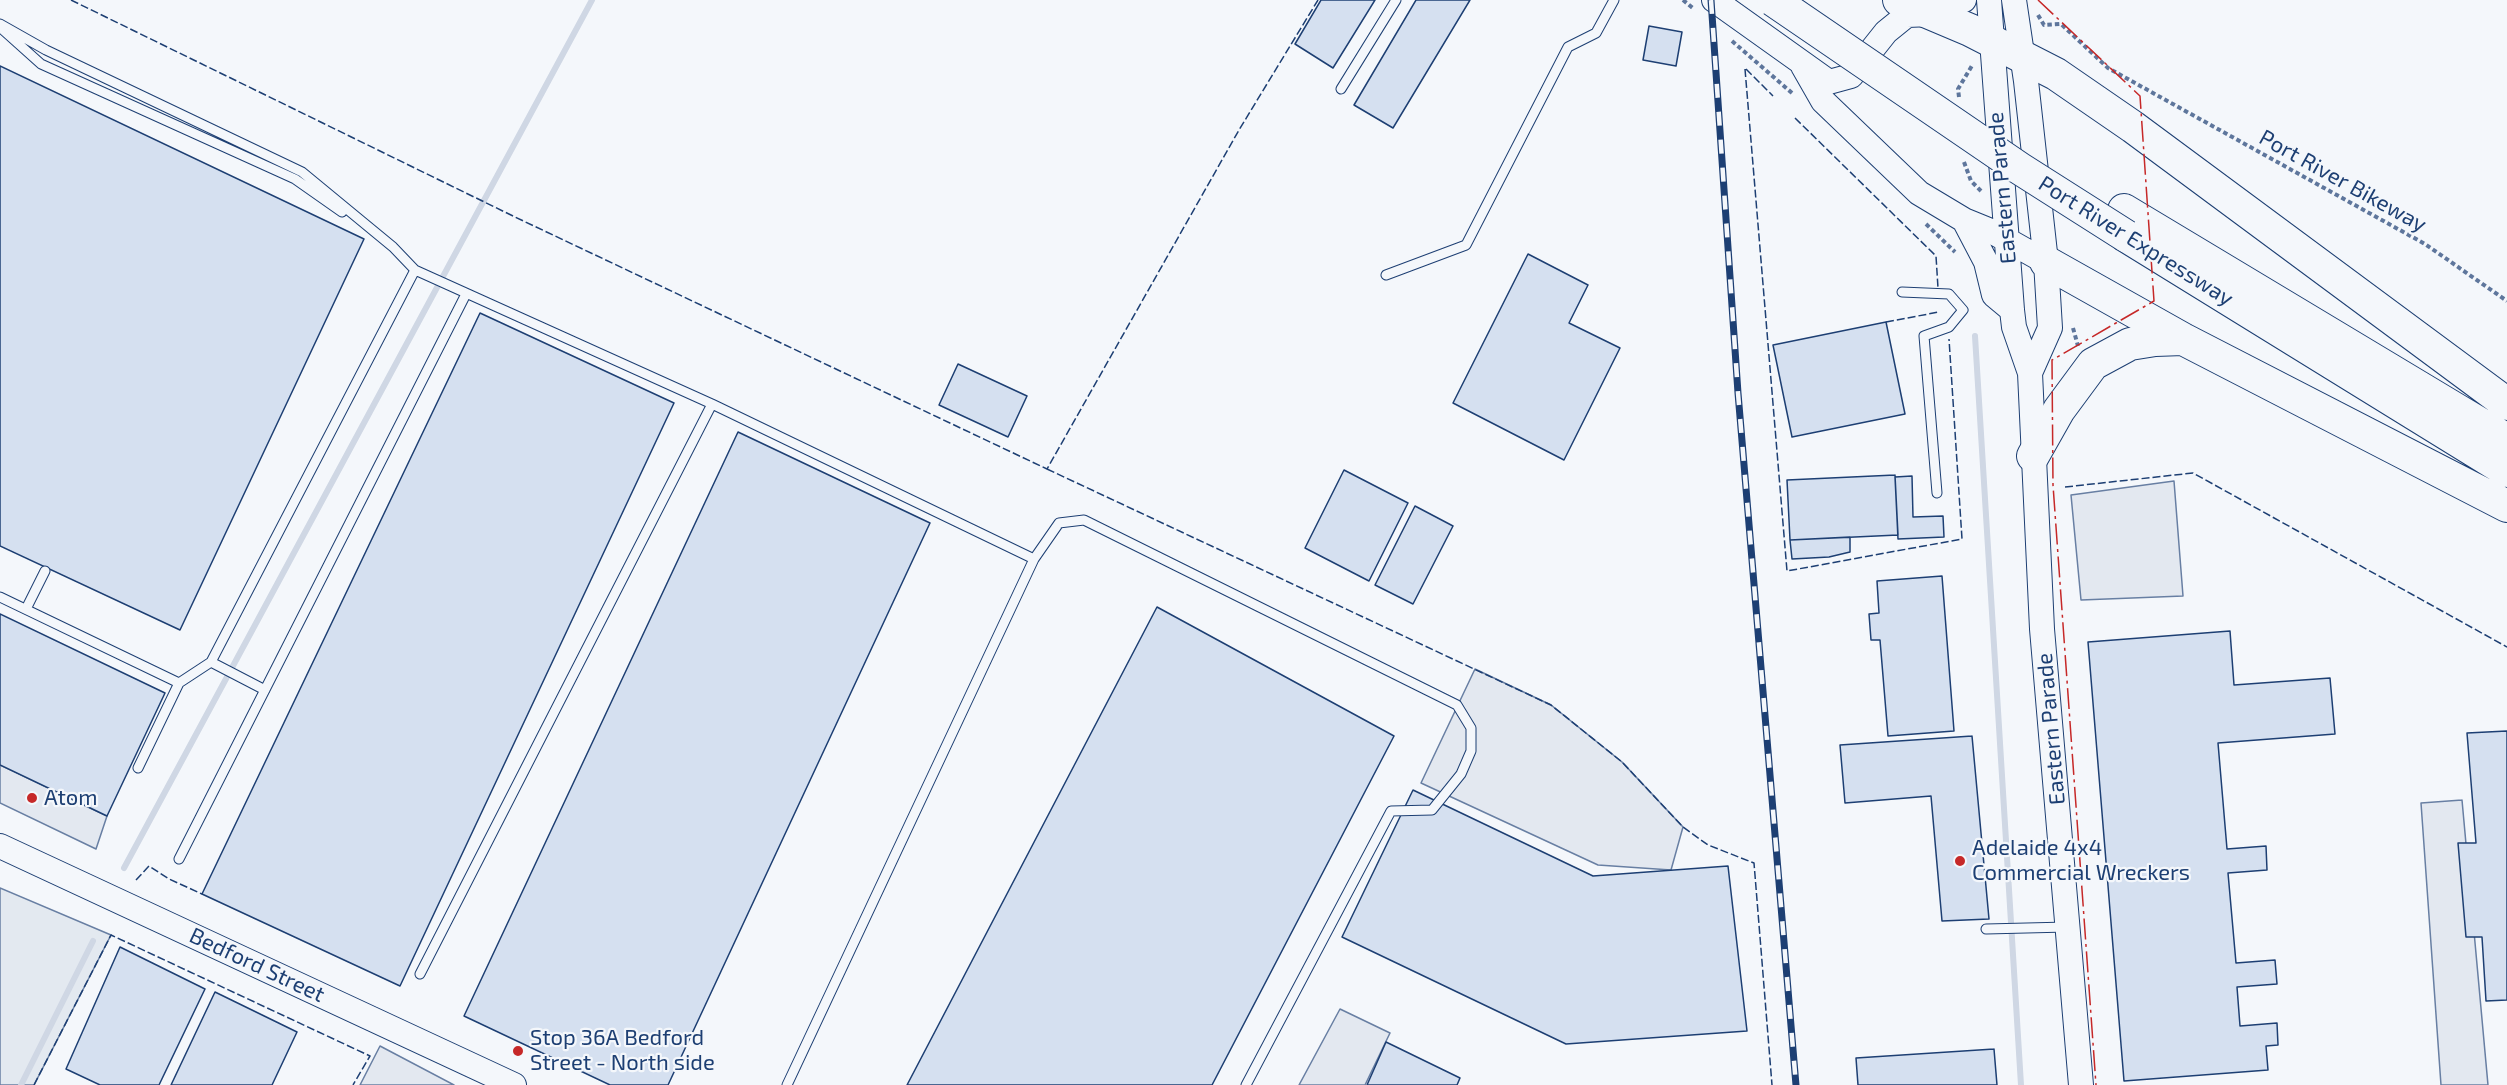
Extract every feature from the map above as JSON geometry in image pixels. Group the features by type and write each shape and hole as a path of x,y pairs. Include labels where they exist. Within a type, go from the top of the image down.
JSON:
{"highway":[{"name":"Port River Expressway","path":"1773,0 2019,168 2125,223 2507,440"},
{"name":"Port River Expressway","path":"1808,0 2125,223 2507,471"},
{"path":"1899,0 1992,41 2024,67 2056,74 2133,127 2507,404"},
{"path":"2046,262 2183,339 2507,506"},
{"path":"2032,456 2065,400 2093,364 2130,344 2155,339 2183,339"}],"main road":[{"path":"1714,0 1828,82 1851,76 1886,32 1907,15 1932,14 1964,0"},
{"name":"Eastern Parade","path":"1989,0 2012,310 2014,327 2030,373 2032,456 2042,629 2081,1085"},
{"name":"Eastern Parade","path":"2024,3 2024,67 2046,262 2050,328 2030,373"},
{"path":"1803,66 1823,101 1919,193 1964,220 2006,239 2046,262"},
{"path":"1996,114 2024,67"},
{"path":"1964,220 1986,262 1994,295 2012,310"},
{"name":"Bedford Street","path":"0,846 514,1085"}],"lane":[{"path":"1341,89 1396,0"},
{"path":"1386,275 1466,245 1568,46 1596,33 1614,0"},
{"path":"0,26 302,172 393,247 415,270 712,404 1034,559"},
{"path":"0,26 41,64 294,179 393,247"},
{"path":"138,768 178,683 211,662 415,270"},
{"path":"1902,292 1949,294 1963,310 1949,327 1924,336 1937,493"},
{"path":"179,859 466,294"},
{"path":"420,974 712,404"},
{"path":"787,1085 1034,559 1059,523 1084,520 1457,705 1471,728 1471,751 1461,774 1432,810 1391,812 1246,1085"},
{"path":"26,609 45,571"},
{"path":"0,597 178,683"},
{"path":"211,662 265,690"},
{"path":"1986,928 2068,927"}],"path":[{"name":"Port River Bikeway","path":"2024,3 2044,26 2061,24 2108,68 2426,244 2507,301"}],"shaded area":[{"path":"2174,481 2183,596 2081,600 2071,495"},
{"path":"1475,669 1551,705 1622,762 1683,827 1671,870 1598,865 1421,783"},
{"path":"0,765 107,816 96,849 0,803"},
{"path":"2462,800 2488,1085 2441,1085 2421,803"},
{"path":"0,888 111,935 34,1085 0,1085"},
{"path":"1340,1009 1390,1033 1365,1085 1299,1085"},
{"path":"380,1046 454,1085 360,1085"}],"building":[{"path":"1321,0 1375,0 1333,68 1295,44"},
{"path":"1416,0 1470,0 1393,128 1354,105"},
{"path":"1649,26 1682,32 1676,66 1643,60"},
{"path":"0,66 364,239 180,630 0,546"},
{"path":"1528,254 1588,285 1569,323 1620,348 1564,460 1453,403"},
{"path":"480,313 674,403 400,986 202,894"},
{"path":"1886,322 1905,414 1792,437 1773,345"},
{"path":"958,364 1027,396 1008,437 939,405"},
{"path":"738,432 930,523 668,1085 610,1085 464,1016"},
{"path":"1344,470 1408,503 1369,581 1305,548"},
{"path":"1895,475 1898,535 1790,540 1787,480"},
{"path":"1912,476 1913,517 1943,516 1944,537 1898,539 1895,477"},
{"path":"1415,506 1453,526 1413,604 1375,585"},
{"path":"1850,537 1850,552 1829,557 1792,559 1790,540"},
{"path":"1942,576 1954,731 1888,736 1880,640 1871,640 1869,614 1879,613 1877,581"},
{"path":"1157,607 1394,736 1212,1085 907,1085"},
{"path":"0,614 165,693 107,816 0,765"},
{"path":"2230,631 2234,685 2330,678 2335,734 2218,743 2227,849 2266,846 2267,870 2228,873 2236,963 2275,960 2277,984 2237,987 2240,1026 2277,1023 2278,1045 2266,1046 2268,1070 2124,1081 2088,642"},
{"path":"2507,731 2507,1000 2486,1001 2482,937 2466,937 2458,843 2476,843 2467,733"},
{"name":"Adelaide 4x4 Commercial Wreckers","path":"1972,736 1989,919 1942,921 1931,796 1845,803 1840,745"},
{"path":"1413,790 1593,876 1728,866 1747,1031 1566,1044 1342,937"},
{"path":"120,947 205,989 159,1085 100,1085 66,1069"},
{"path":"215,992 297,1032 272,1085 171,1085"},
{"path":"1386,1042 1460,1078 1457,1085 1367,1085"},
{"path":"1994,1049 1997,1085 1858,1085 1856,1058"}],"waterway":[{"path":"124,868 592,0"},
{"path":"1975,336 2021,1085"},
{"path":"21,1085 93,941"}],"railway":[{"path":"1711,0 1738,393 1796,1085"}],"fence":[{"path":"71,0 515,217 1047,469 1239,130 1318,0"},
{"path":"1745,69 1787,571 1962,539 1949,339"},
{"path":"1746,69 1773,96"},
{"path":"1795,118 1936,256 1938,288"},
{"path":"1886,322 1939,312"},
{"path":"1047,469 1551,705 1622,762 1683,827 1708,845 1754,863 1772,1085"},
{"path":"2065,487 2193,473 2507,647"},
{"path":"136,880 149,866 169,879 202,894"},
{"path":"34,1085 111,935 370,1056 353,1085"}],"power":[{"path":"2038,0 2140,96 2154,301 2052,360 2053,485 2096,1085"}],"place":[{"name":"Atom","path":"32,798"},
{"name":"Adelaide 4x4 Commercial Wreckers","path":"1960,861"},
{"name":"Stop 36A Bedford Street - North side","path":"518,1051"}]}
